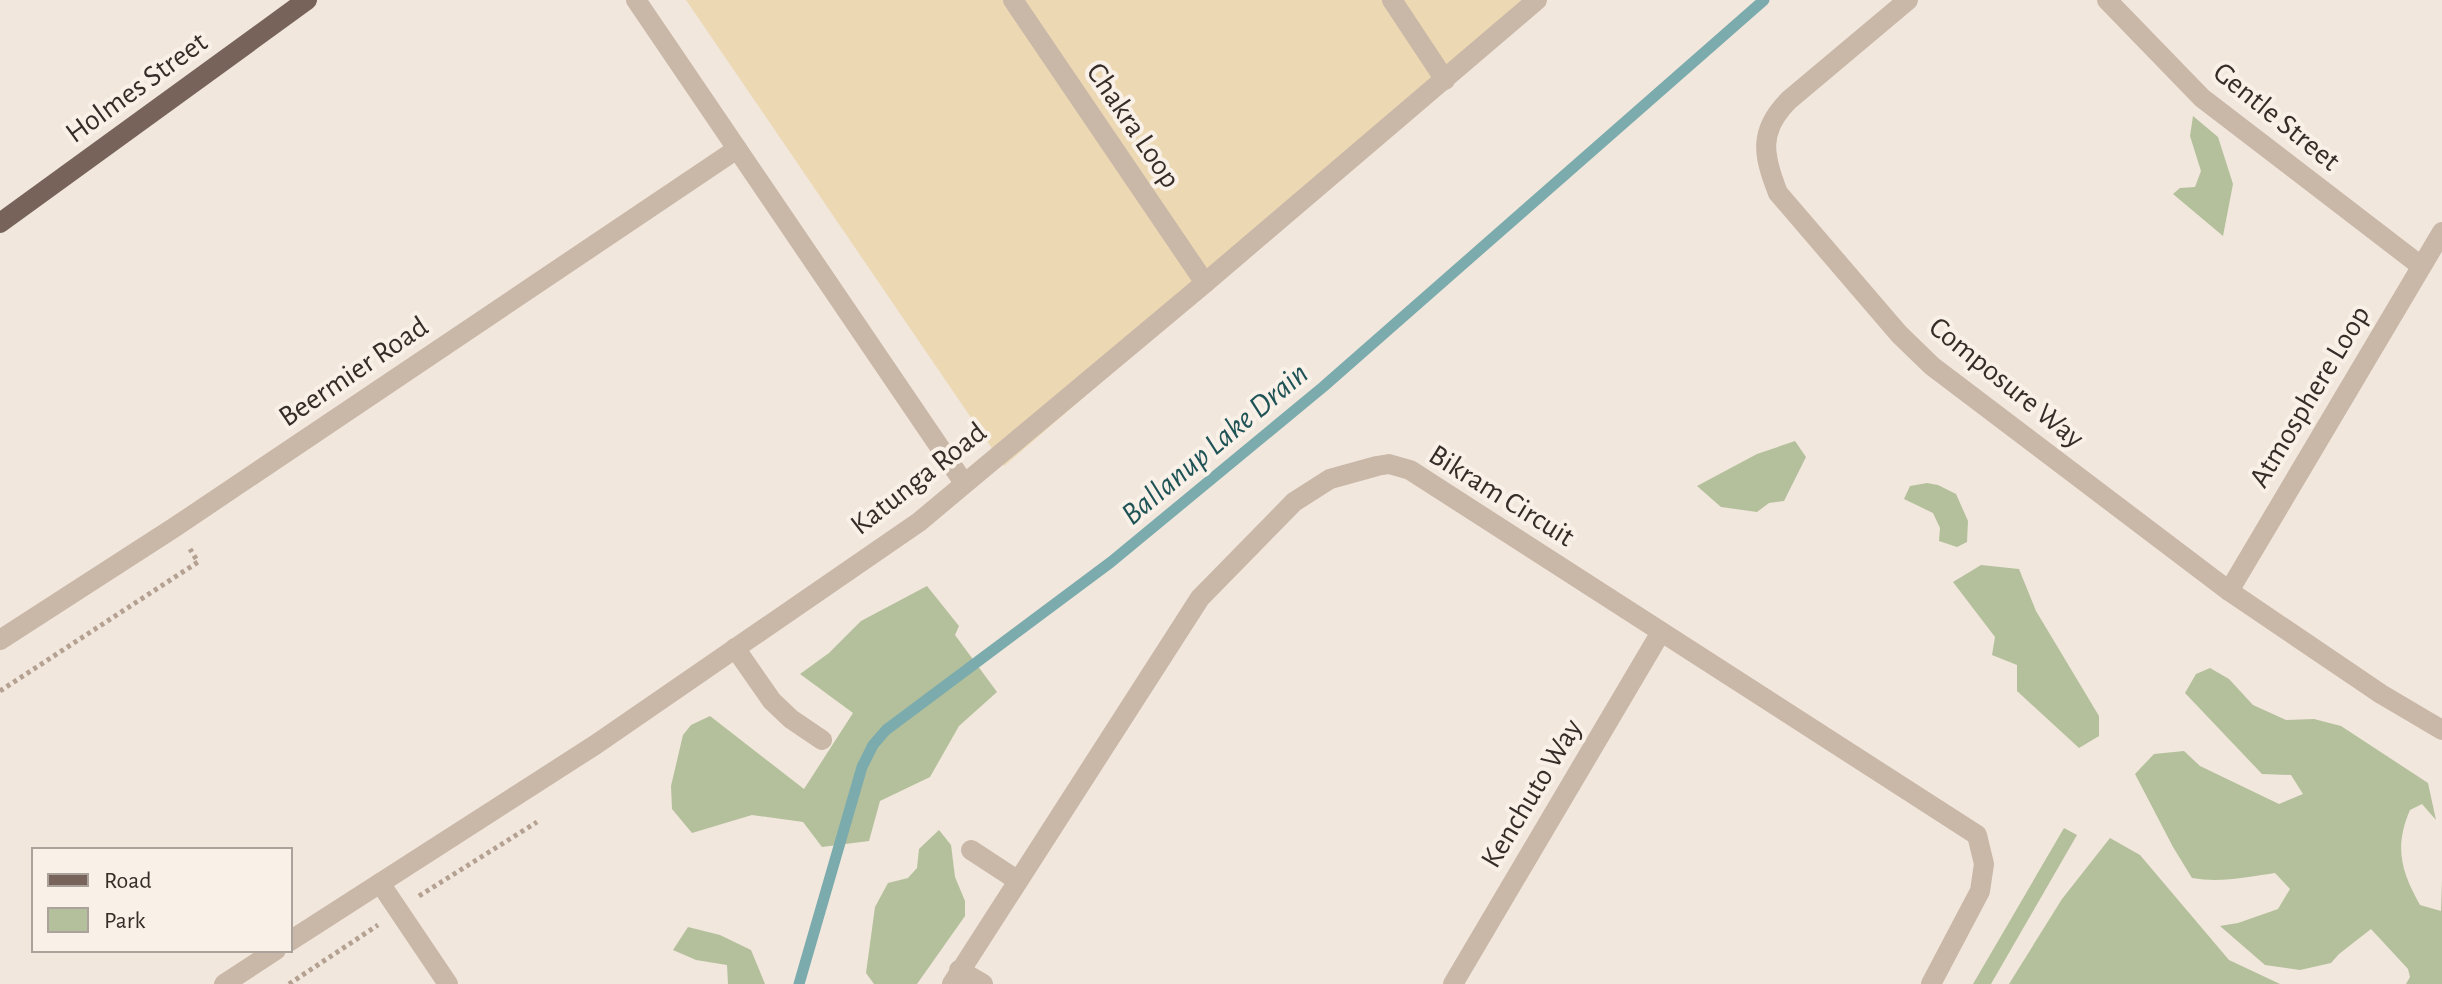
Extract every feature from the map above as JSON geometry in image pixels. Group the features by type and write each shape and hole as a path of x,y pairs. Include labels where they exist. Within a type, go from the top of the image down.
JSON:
{"main road":[{"name":"Holmes Street","path":"0,223 307,0"}],"street":[{"path":"636,0 964,483"},
{"name":"Chakra Loop","path":"1013,0 1205,283"},
{"path":"1392,0 1445,80"},
{"name":"Katunga Road","path":"292,940 595,745 919,522 1537,0"},
{"name":"Composure Way","path":"1908,0 1775,114 1765,140 1768,169 1778,193 1899,334 1932,366 2229,591 2381,694 2442,730"},
{"name":"Gentle Street","path":"2107,0 2202,98 2421,266"},
{"name":"Beermier Road","path":"0,640 175,527 737,149"},
{"name":"Atmosphere Loop","path":"2229,591 2442,232"},
{"name":"Bikram Circuit","path":"955,977 1200,598 1294,502 1330,479 1389,464 1410,470 1977,835 1984,864 1980,891 1931,984"},
{"name":"Kenchuto Way","path":"1453,984 1661,632"},
{"path":"735,648 772,701 791,719 822,740"},
{"path":"971,850 1017,880"},
{"path":"380,883 448,984"},
{"path":"224,984 273,952"},
{"path":"955,977 983,984"}],"path":[{"path":"0,691 198,562 175,527"}],"green space":[{"path":"2193,116 2218,137 2233,184 2223,236 2173,194 2180,188 2195,187 2201,171 2190,136"},
{"path":"1795,441 1806,457 1784,501 1769,503 1757,512 1721,507 1697,486 1757,454"},
{"path":"1927,483 1956,494 1968,521 1967,542 1957,547 1939,541 1940,528 1933,513 1904,499 1910,486"},
{"path":"1981,565 2019,569 2036,611 2099,716 2099,736 2079,748 2017,691 2017,665 1992,655 1995,637 1953,582"},
{"path":"927,586 959,626 955,635 997,692 959,726 930,777 880,801 869,841 822,847 803,822 752,815 692,833 672,809 671,786 683,735 691,725 710,716 804,789 853,713 800,674 829,653 861,621"},
{"path":"2210,668 2229,679 2253,705 2286,720 2314,719 2341,726 2428,783 2436,820 2422,804 2410,810 2401,847 2404,870 2420,905 2441,911 2442,880 2442,984 2406,984 2410,977 2408,969 2371,929 2331,963 2300,970 2265,965 2220,926 2278,909 2290,889 2275,873 2223,880 2192,878 2135,774 2154,754 2184,751 2200,766 2279,804 2303,794 2291,775 2262,774 2185,693 2196,674"},
{"path":"2064,828 2077,835 1991,984 1973,984"},
{"path":"939,830 951,845 955,877 965,901 965,916 917,984 874,984 866,973 875,907 888,883 908,878 917,868 919,849"},
{"path":"2110,838 2140,855 2229,960 2280,984 2009,984 2062,899"},
{"path":"688,927 720,935 751,950 765,984 728,984 727,965 696,960 673,950"}],"sand":[{"path":"686,0 1545,0 1004,466"}],"waterway":[{"name":"Ballanup Lake Drain","path":"799,984 862,767 873,745 886,730 1111,562 1323,387 1764,0"}]}
